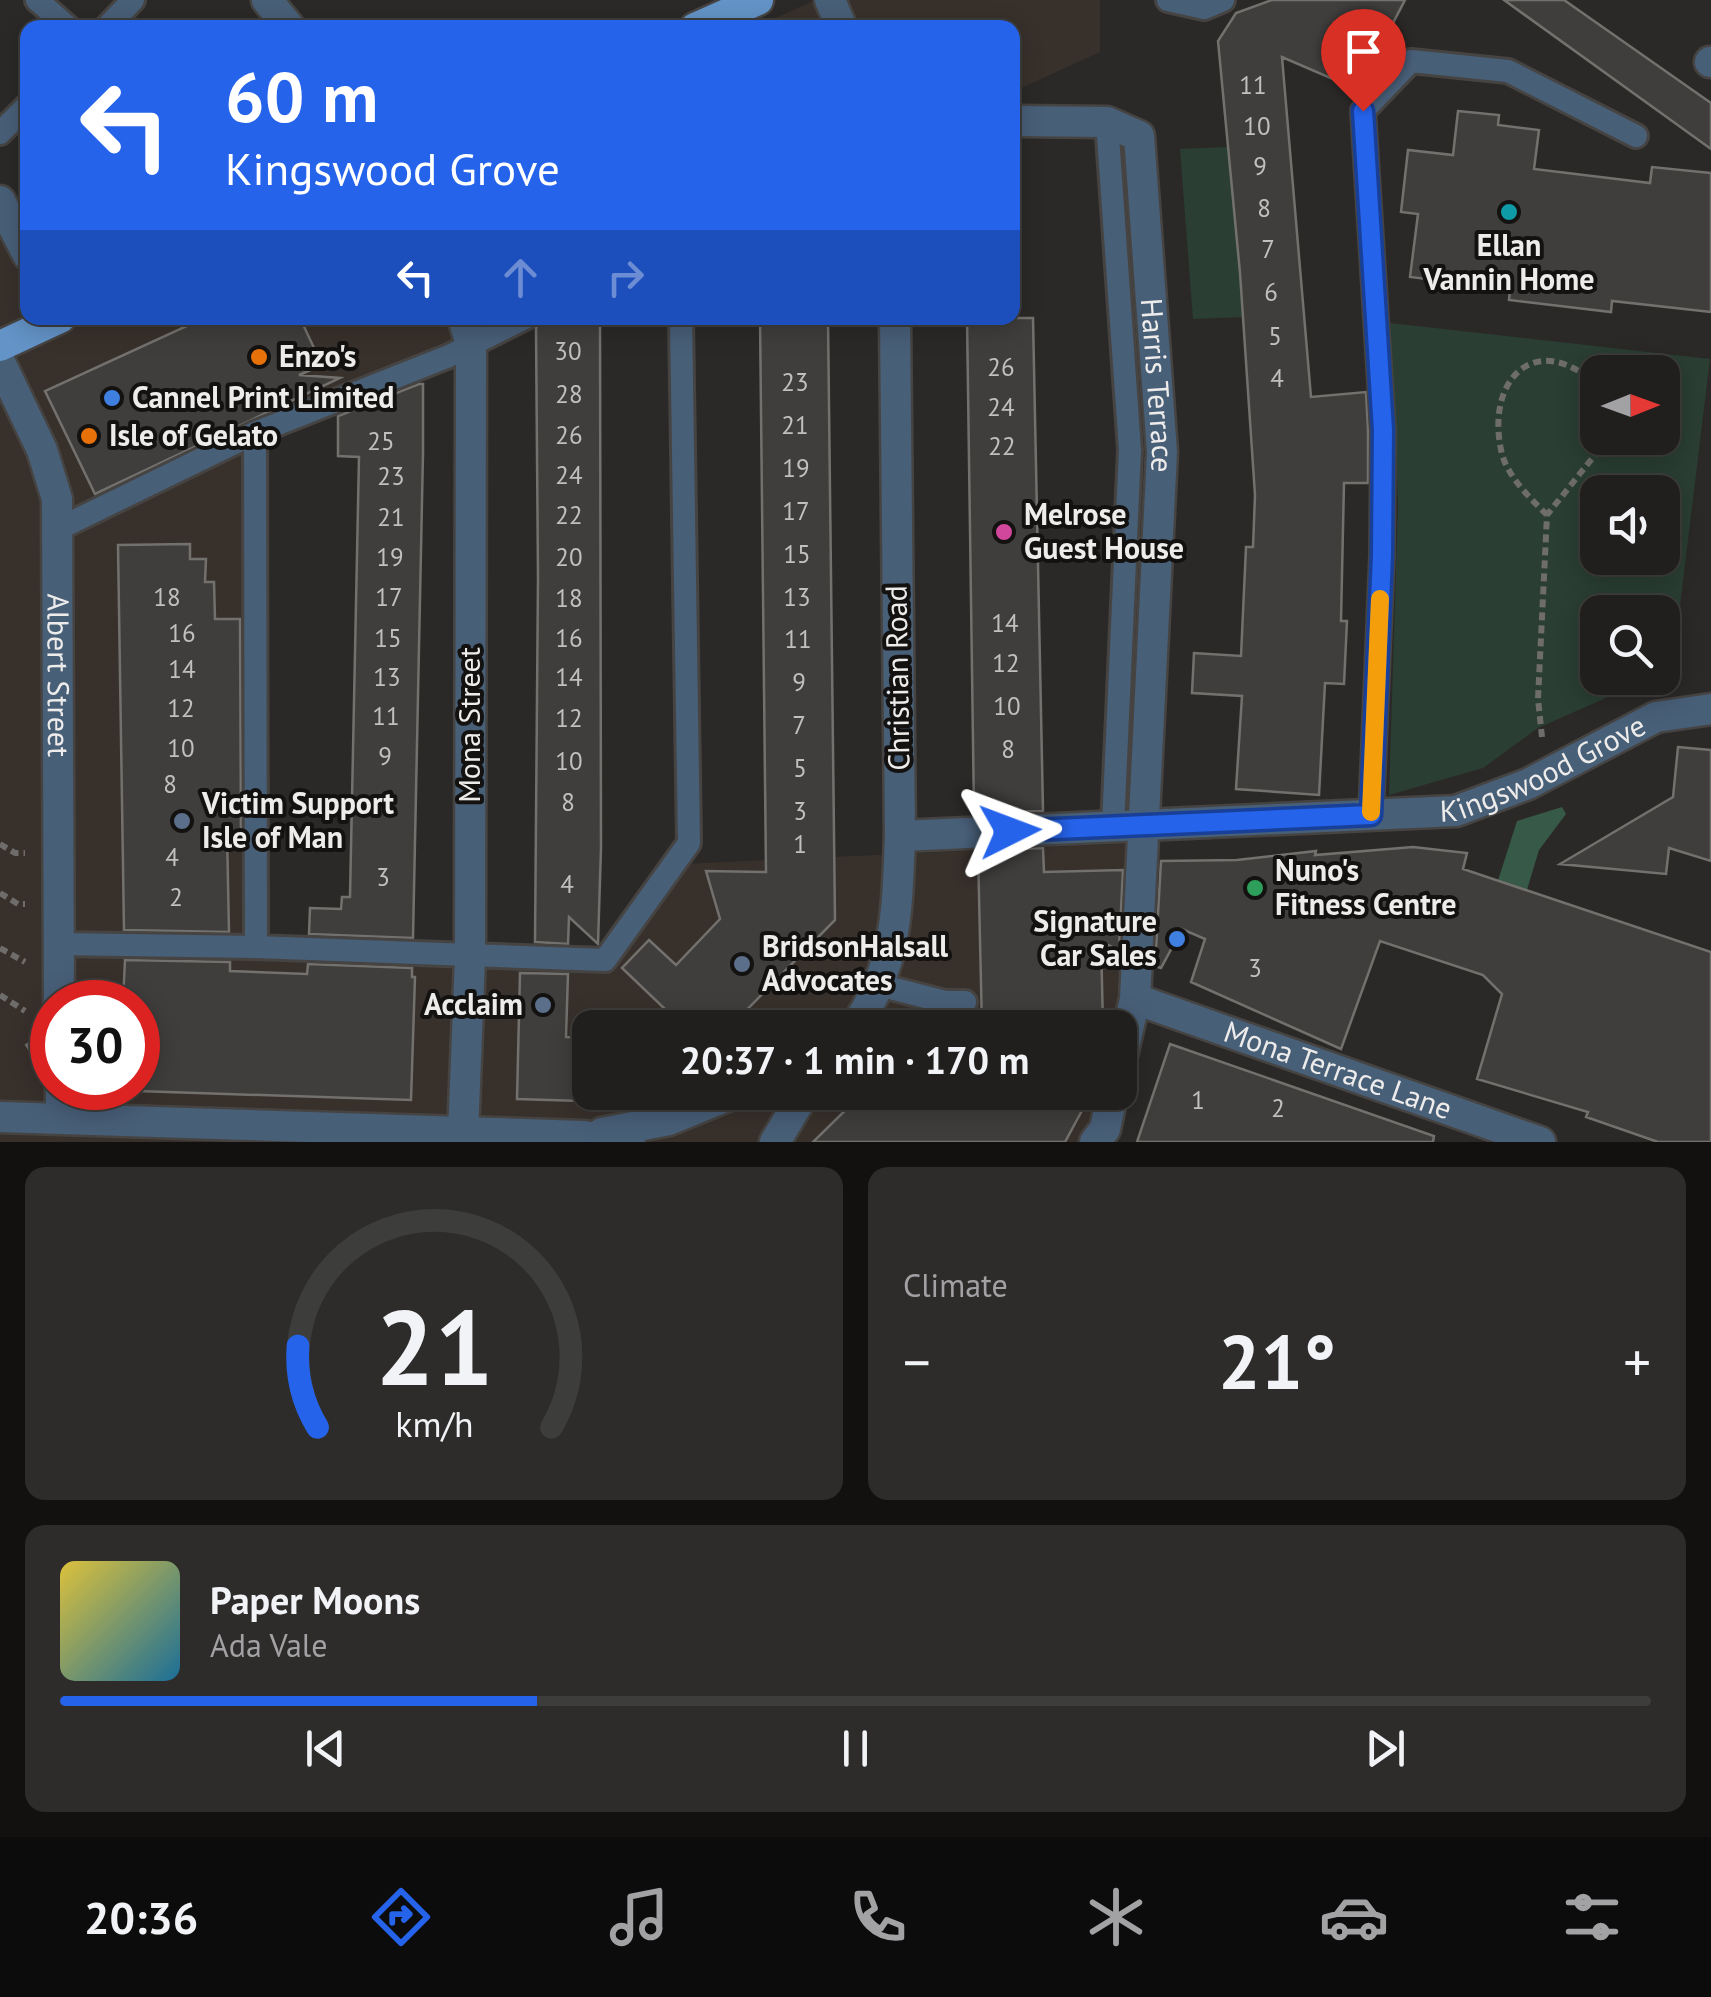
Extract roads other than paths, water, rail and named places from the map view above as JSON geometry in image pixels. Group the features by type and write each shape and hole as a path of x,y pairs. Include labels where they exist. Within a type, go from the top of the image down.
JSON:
{"main road":[{"path":"714,20 758,0"},
{"path":"0,346 44,325"}],"street":[{"path":"267,0 283,20"},
{"path":"1020,121 1107,122"},
{"name":"Harris Terrace","path":"1107,122 1139,136 1162,452 1146,825"},
{"path":"0,201 20,240"},
{"name":"Christian Road","path":"866,1010 888,964 897,916 900,836 895,325"},
{"name":"Mona Street","path":"463,1134 470,958 467,331"},
{"name":"Albert Street","path":"0,362 54,480 58,529 59,980"},
{"name":"Kingswood Grove","path":"900,836 1456,811 1528,784 1656,717 1711,709"},
{"path":"1132,1010 1146,825"},
{"name":"Mona Terrace Lane","path":"1135,999 1540,1142"},
{"path":"61,1110 61,1118"},
{"path":"584,1136 669,1120 693,1110"},
{"path":"775,1142 794,1110"},
{"path":"1095,1142 1105,1129 1109,1110"},
{"path":"0,1116 584,1136 630,1142"}],"lane":[{"path":"37,0 60,20"},
{"path":"114,20 133,0"},
{"path":"1168,0 1204,8 1223,0"},
{"path":"1371,815 1383,430 1363,111 1410,62 1508,71 1636,136"},
{"path":"0,133 20,114"},
{"path":"1107,122 1130,450 1113,826"},
{"path":"58,529 256,432 449,356 467,331 494,325"},
{"path":"58,944 604,960 689,842 681,325"},
{"path":"256,432 256,947"},
{"path":"879,985 944,1002 965,1002"}],"place":[{"name":"Ellan Vannin Home","path":"1509,212"},
{"name":"Enzo's","path":"259,357"},
{"name":"Cannel Print Limited","path":"112,398"},
{"name":"Isle of Gelato","path":"89,436"},
{"name":"Melrose Guest House","path":"1004,532"},
{"name":"Victim Support Isle of Man","path":"182,821"},
{"name":"Nuno's Fitness Centre","path":"1255,888"},
{"name":"Signature Car Sales","path":"1177,939"},
{"name":"BridsonHalsall Advocates","path":"742,964"},
{"name":"Acclaim","path":"543,1005"}]}
